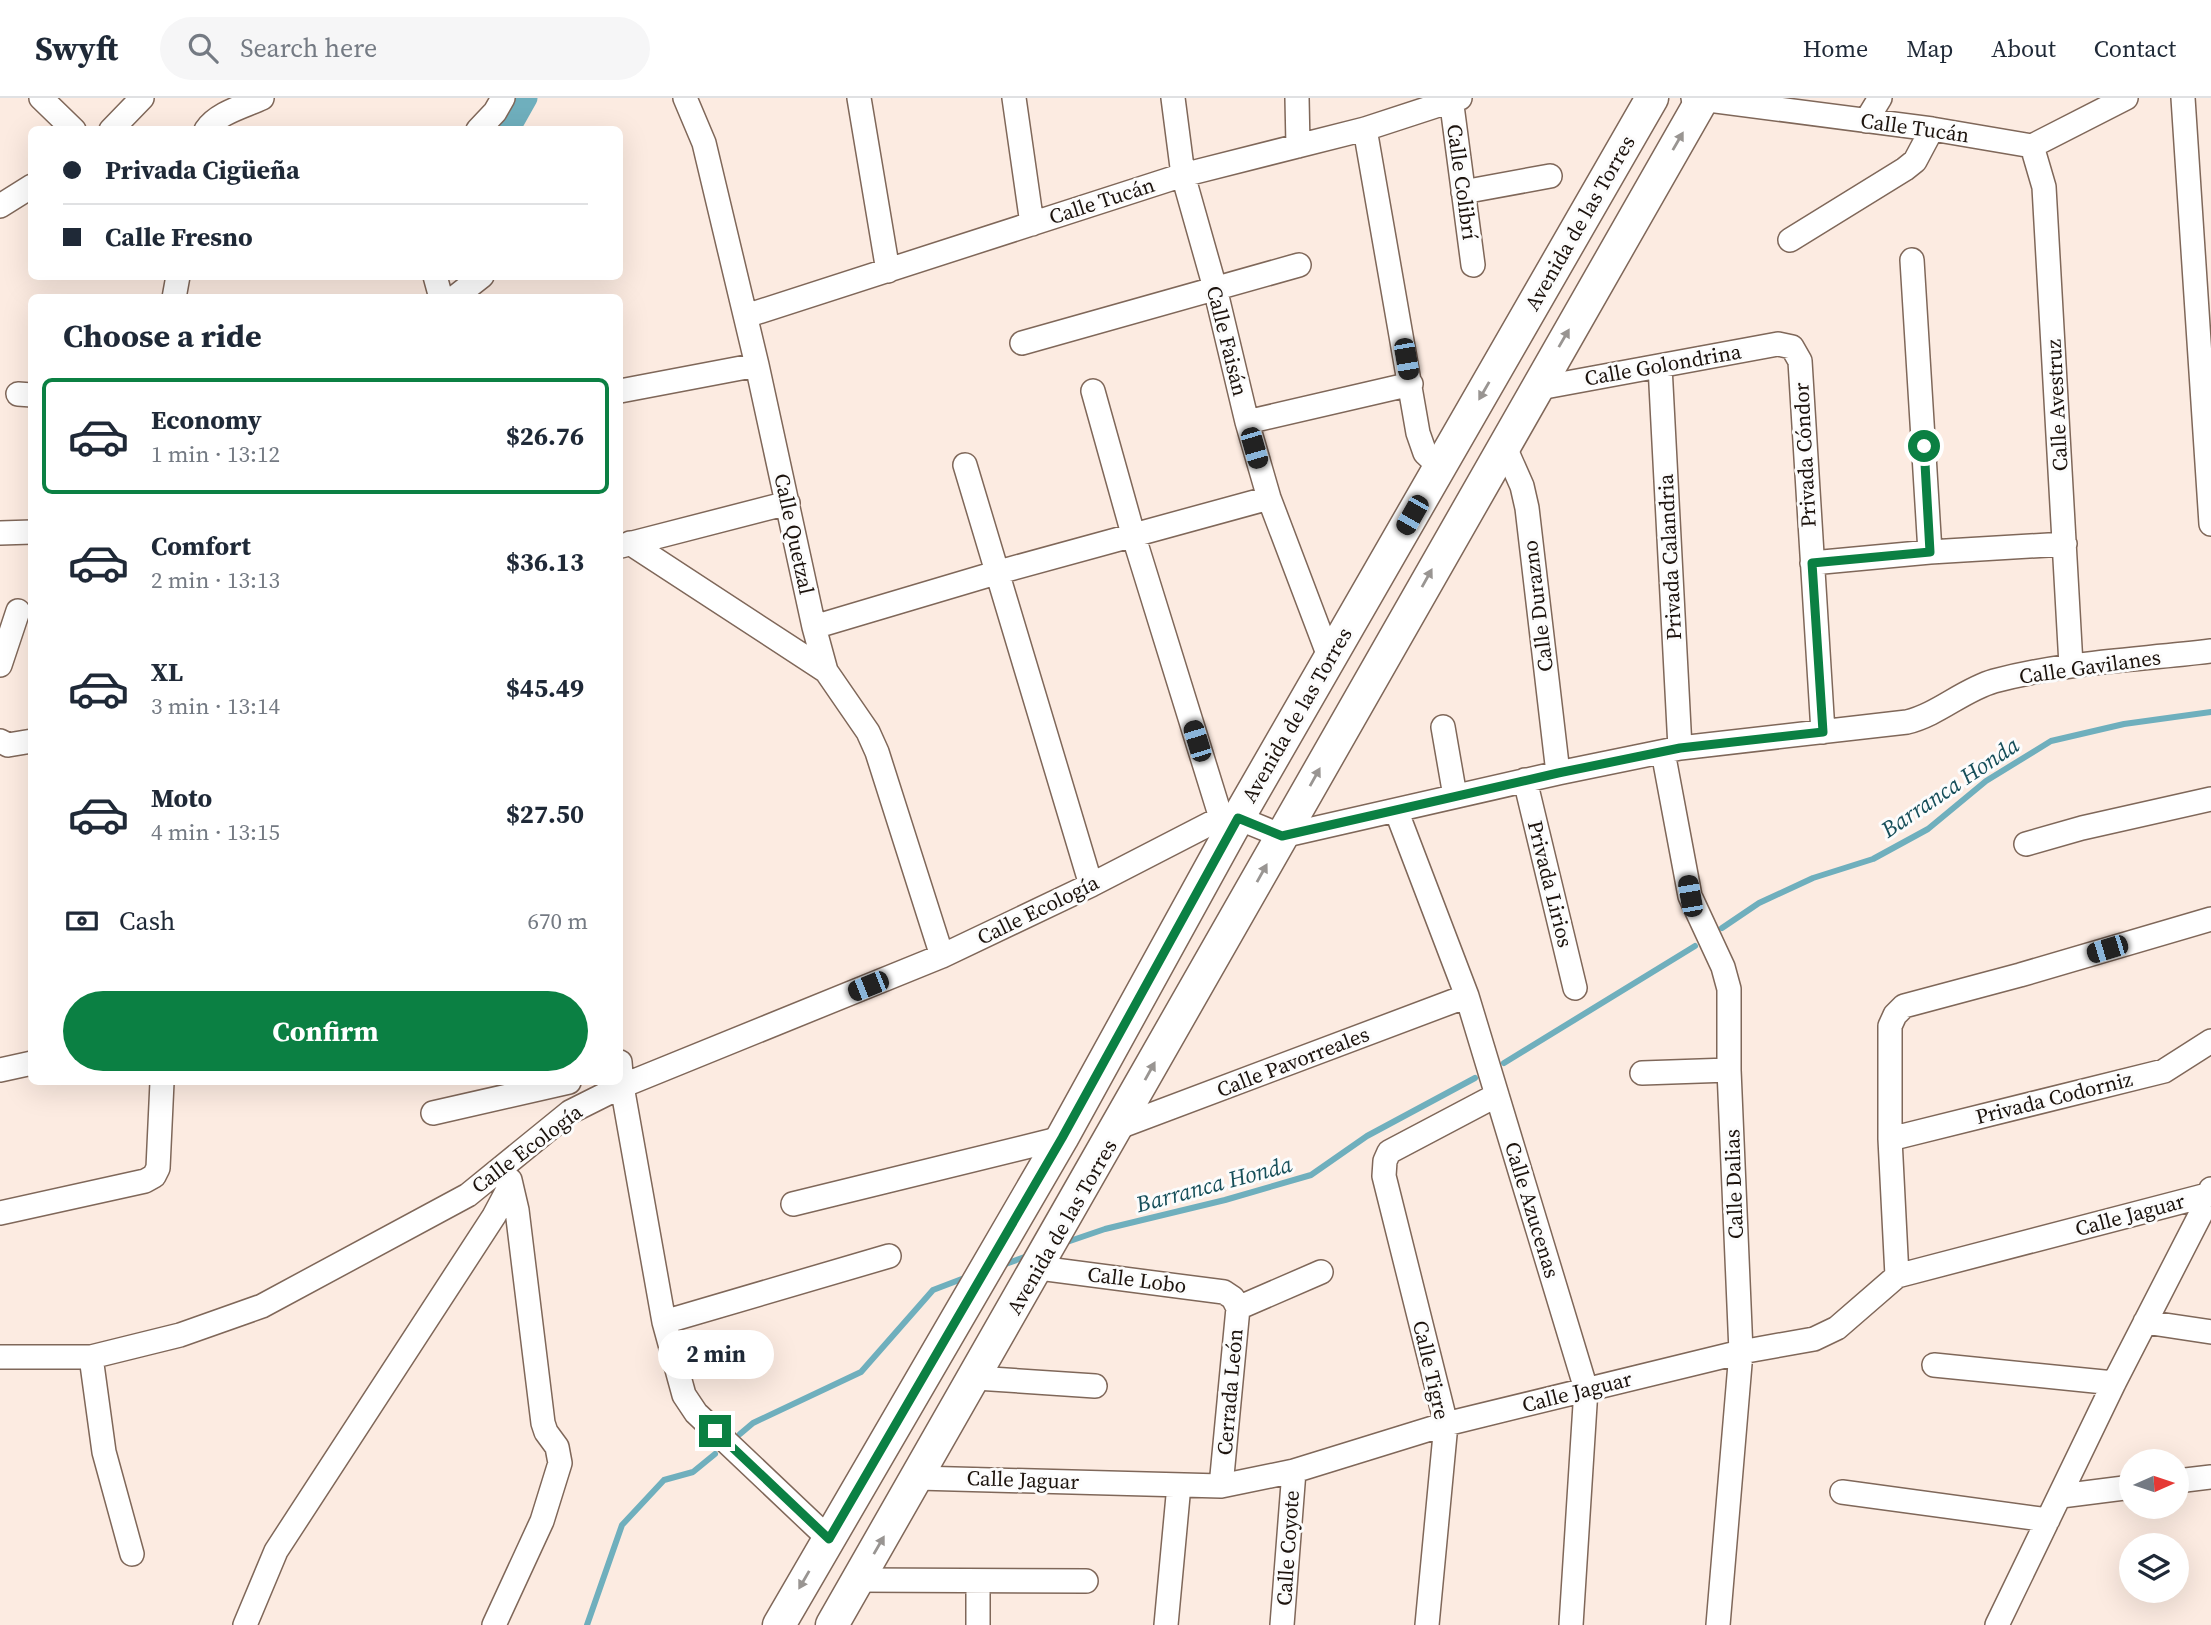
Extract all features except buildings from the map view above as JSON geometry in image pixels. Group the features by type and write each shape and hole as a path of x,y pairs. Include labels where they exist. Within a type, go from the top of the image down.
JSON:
{"main road":[{"name":"Avenida de las Torres","path":"779,1625 1062,1138 1229,818 1329,659 1652,98"},
{"name":"Avenida de las Torres","path":"832,1625 1039,1268 1699,99"}],"street":[{"path":"41,98 70,126"},
{"path":"115,126 142,98"},
{"path":"208,126 262,98"},
{"path":"482,126 503,98"},
{"name":"Calle Quetzal","path":"685,98 704,143 826,671 869,733 877,752 942,956"},
{"path":"859,98 888,271"},
{"path":"1014,98 1032,224"},
{"name":"Calle Faisán","path":"1173,98 1184,175 1215,288 1247,422 1269,498 1329,659"},
{"path":"1297,98 1298,146"},
{"path":"1866,121 1880,98"},
{"path":"2032,146 2126,98"},
{"path":"2183,98 2211,524"},
{"name":"Calle Tucán","path":"746,316 1184,175 1365,129 1454,99"},
{"name":"Calle Colibrí","path":"1454,99 1473,265"},
{"name":"Calle Tucán","path":"1699,99 1932,129 2032,146"},
{"path":"1365,129 1418,433 1426,453 1440,467"},
{"path":"1790,240 1905,169 1915,161 1932,129"},
{"name":"Calle Avestruz","path":"2032,146 2044,187 2071,665"},
{"path":"1463,192 1550,176"},
{"path":"0,206 28,188"},
{"path":"1912,260 1930,552"},
{"path":"1022,344 1299,265"},
{"path":"459,294 477,280"},
{"name":"Calle Golondrina","path":"1534,388 1778,344 1792,347"},
{"name":"Privada Cóndor","path":"1792,347 1800,361 1823,732"},
{"path":"623,390 757,365"},
{"name":"Privada Calandria","path":"1660,366 1672,750"},
{"path":"1247,422 1411,384"},
{"path":"1093,391 1133,534 1229,818 1282,836"},
{"name":"Calle Durazno","path":"1503,443 1522,486 1527,508 1558,773"},
{"path":"965,466 1091,885"},
{"path":"814,627 1133,534 1269,498"},
{"path":"625,545 788,503"},
{"path":"0,533 28,532"},
{"path":"1812,563 1930,552 2066,544"},
{"path":"625,545 826,671"},
{"path":"0,665 18,611"},
{"name":"Calle Gavilanes","path":"1282,836 1525,780 1672,750 1907,722 1926,717 1982,685 2071,665 2211,651"},
{"path":"1443,727 1455,796"},
{"path":"0,741 8,745 28,742"},
{"name":"Calle Dalias","path":"1672,750 1690,896 1723,967 1729,989 1729,1070 1741,1352 1718,1625"},
{"name":"Privada Lirios","path":"1525,780 1575,988"},
{"path":"2026,844 2082,828 2211,799"},
{"name":"Calle Azucenas","path":"1396,810 1467,996 1586,1390 1571,1625"},
{"name":"Calle Ecología","path":"623,1071 942,956 1229,818"},
{"path":"1897,1276 1890,1139 1890,1026 1895,1015 1904,1006 2211,919"},
{"name":"Calle Pavorreales","path":"1119,1127 1467,996"},
{"name":"Privada Codorniz","path":"1890,1139 2164,1071 2211,1041"},
{"path":"0,1070 28,1064"},
{"path":"1642,1073 1729,1070"},
{"path":"0,1213 145,1181 154,1176 158,1168 162,1085"},
{"path":"433,1114 556,1085"},
{"name":"Calle Ecología","path":"0,1357 92,1357 180,1335 262,1306 509,1174 570,1112 604,1085"},
{"path":"622,1085 664,1322 684,1395 696,1413 829,1539"},
{"name":"Calle Tigre","path":"1427,1625 1446,1424 1384,1176 1385,1161 1390,1152 1497,1095"},
{"path":"793,1204 1062,1138"},
{"path":"245,1625 276,1551 494,1216 509,1174"},
{"path":"494,1625 542,1521 560,1463 557,1447 543,1423 517,1210 509,1174"},
{"path":"1997,1625 2114,1383 2211,1192"},
{"name":"Calle Jaguar","path":"918,1478 1221,1486 1294,1471 1446,1424 1741,1352 1814,1339 1837,1328 1897,1276 2211,1192"},
{"path":"664,1322 889,1256"},
{"name":"Calle Lobo","path":"1039,1268 1224,1292 1235,1303"},
{"path":"1235,1303 1321,1272"},
{"name":"Cerrada León","path":"1221,1486 1235,1303"},
{"path":"2146,1322 2211,1332"},
{"path":"92,1357 104,1452 132,1554"},
{"path":"1934,1365 2114,1383"},
{"path":"976,1378 1095,1386"},
{"name":"Calle Coyote","path":"1282,1625 1294,1471"},
{"path":"2189,1480 2211,1477"},
{"path":"1166,1625 1179,1485"},
{"path":"2061,1496 2119,1489"},
{"path":"1842,1492 2048,1520"},
{"path":"858,1580 1086,1581"},
{"path":"978,1581 978,1625"}],"waterway":[{"path":"511,126 527,98"},
{"name":"Barranca Honda","path":"1722,928 1759,903 1813,878 1873,859 1928,829 1986,781 2051,741 2124,724 2211,712"},
{"name":"Barranca Honda","path":"1504,1063 1695,946"},
{"name":"Barranca Honda","path":"1064,1243 1105,1229 1225,1200 1311,1175 1367,1136 1475,1078"},
{"name":"Barranca Honda","path":"1000,1266 1033,1254"},
{"name":"Barranca Honda","path":"740,1434 753,1423 861,1372 933,1290 967,1277"},
{"name":"Barranca Honda","path":"587,1625 622,1525 664,1480 693,1472 715,1454"}],"route":[{"path":"715,1431 829,1539 1062,1138 1238,818 1282,836 1680,748 1823,732 1812,563 1930,552 1924,446"}]}
